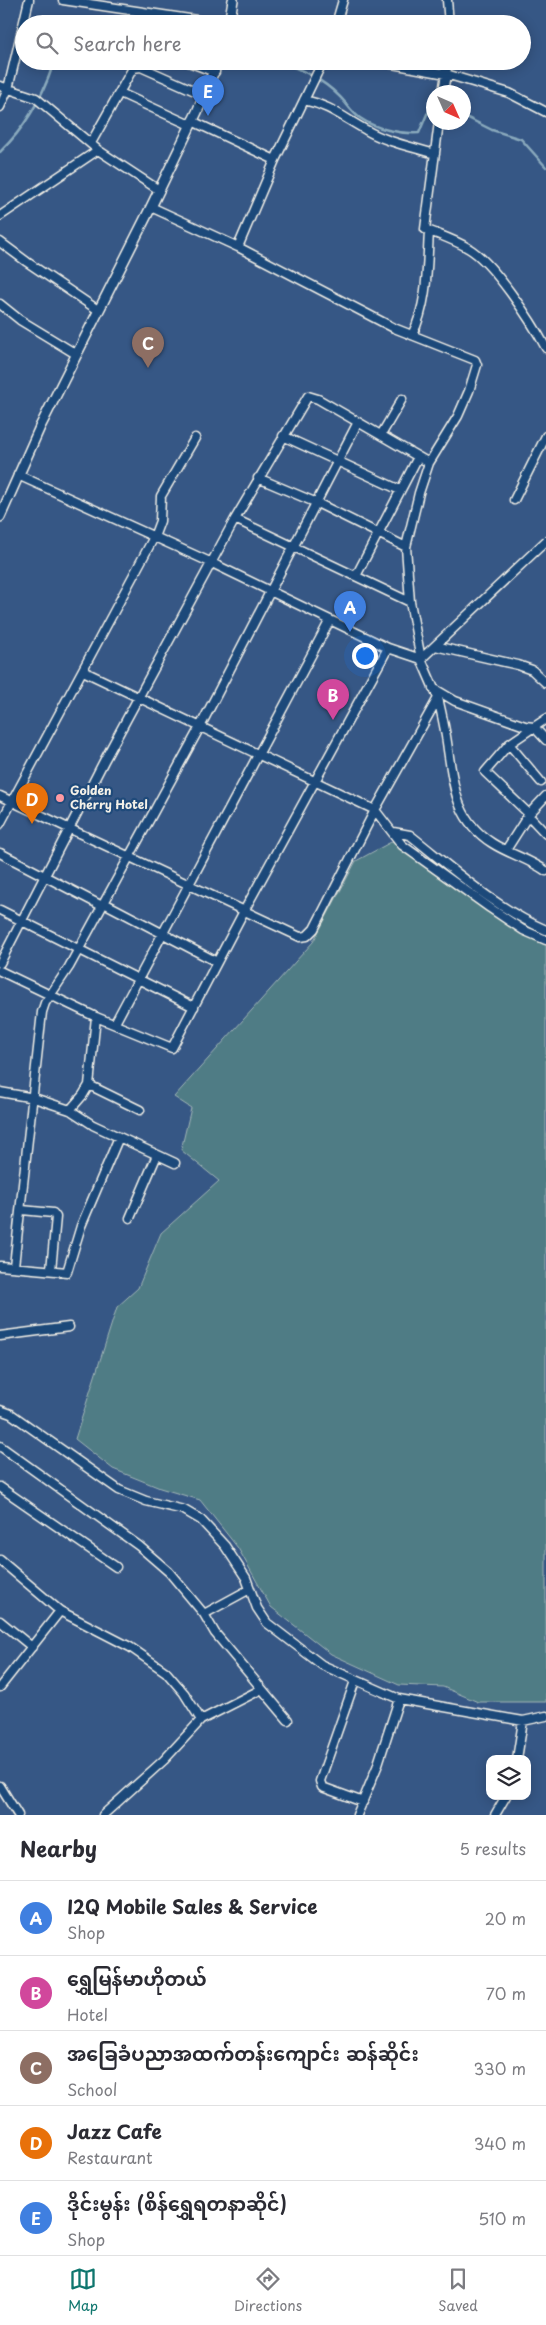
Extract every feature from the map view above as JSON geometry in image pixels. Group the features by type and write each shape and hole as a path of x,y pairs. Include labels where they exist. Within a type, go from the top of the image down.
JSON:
{"main road":[{"path":"230,15 233,0"},
{"path":"0,517 40,427 151,207 215,72"}],"street":[{"path":"25,15 29,0"},
{"path":"63,0 163,15"},
{"path":"338,15 342,0"},
{"path":"447,0 448,15"},
{"path":"0,107 15,49"},
{"path":"92,143 132,70"},
{"path":"146,70 204,96"},
{"path":"210,70 215,72"},
{"path":"238,247 275,160 318,70"},
{"path":"424,70 446,74 508,93 546,112"},
{"path":"444,85 447,70"},
{"path":"4,87 36,98 46,104 98,150 159,190"},
{"path":"120,93 275,160"},
{"path":"304,100 322,104 336,110 367,131 435,154"},
{"path":"438,130 425,229 468,247 482,257 494,271 546,348"},
{"path":"0,216 98,150"},
{"path":"151,207 238,247 412,335 472,357 477,365 469,391 458,416 429,463 419,493 406,547 410,602 421,659 438,698 448,750 452,786 462,812 491,843 531,861 546,871"},
{"path":"412,335 419,320 422,302 429,231"},
{"path":"0,242 98,310"},
{"path":"0,304 20,320 76,354"},
{"path":"0,963 70,827 235,519 308,396 318,399 429,463"},
{"path":"381,436 402,399"},
{"path":"14,1266 22,1210 42,1012 45,1003 79,948 200,726 358,422"},
{"path":"283,436 400,490"},
{"path":"514,500 546,436"},
{"path":"0,824 154,537 160,521 161,496 195,438"},
{"path":"356,576 418,457"},
{"path":"18,475 212,563 388,648 421,659"},
{"path":"258,478 406,547"},
{"path":"235,519 410,602"},
{"path":"421,659 546,541"},
{"path":"115,1023 330,620"},
{"path":"435,646 518,665 532,670 546,683"},
{"path":"0,971 52,994 96,1017 115,1023 172,1048 244,911 388,648"},
{"path":"83,671 375,810 402,845 523,930 546,940"},
{"path":"434,688 455,701 475,709 525,726 534,727 546,740"},
{"path":"0,796 70,827 300,937 307,936 314,929 375,810 438,698"},
{"path":"546,719 509,744 485,772 529,814 546,834"},
{"path":"509,744 541,782"},
{"path":"506,850 529,814 546,796"},
{"path":"393,832 410,835 498,904 527,922 546,930"},
{"path":"0,853 163,933 217,962"},
{"path":"0,910 194,1007"},
{"path":"70,1110 84,1095 89,1085 96,1017"},
{"path":"89,1085 140,1110"},
{"path":"0,1092 34,1098 70,1110 86,1121 175,1163"},
{"path":"0,1266 67,1272 81,1226 118,1137"},
{"path":"130,1218 157,1155"},
{"path":"22,1210 53,1214 56,1217 51,1270"},
{"path":"0,1336 69,1327"},
{"path":"0,1410 11,1414 119,1490 146,1501 184,1510 201,1520 225,1546 246,1578 257,1608 268,1623 322,1665 399,1699 523,1721 546,1716"},
{"path":"0,1446 139,1546 169,1572 204,1614 215,1633 288,1720"},
{"path":"0,1487 116,1566"},
{"path":"0,1560 60,1611 130,1647 166,1672 184,1693 201,1720"},
{"path":"204,1614 250,1589"},
{"path":"1,1686 60,1611"},
{"path":"0,1621 32,1648"},
{"path":"355,1681 320,1781 322,1787 363,1802"},
{"path":"103,1815 164,1760 201,1720 262,1689"},
{"path":"357,1815 377,1767 399,1699"},
{"path":"517,1755 523,1721"},
{"path":"0,1786 18,1815"},
{"path":"495,1815 504,1800"}],"green space":[{"path":"393,841 467,894 505,917 546,938 546,1702 478,1702 443,1687 399,1685 331,1654 271,1607 238,1548 200,1500 160,1488 113,1469 75,1439 117,1307 138,1288 161,1233 219,1181 181,1150 191,1108 174,1097 313,942 356,861"}],"waterway":[{"path":"0,152 32,112 51,70"},
{"path":"300,70 332,89 357,116 380,128 396,132 419,133 426,116"},
{"path":"471,120 492,130 521,139 546,167"}],"place":[{"name":"ဒိုင်းမွန်း (စိန်ရွှေရတနာဆိုင်)","path":"208,116"},
{"name":"အခြေခံပညာအထက်တန်းကျောင်း ဆန်ဆိုင်း","path":"148,368"},
{"name":"I2Q Mobile Sales & Service","path":"350,632"},
{"name":"ရွှေမြန်မာဟိုတယ်","path":"333,720"},
{"name":"Golden Cherry Hotel","path":"60,798"},
{"name":"Jazz Cafe","path":"32,824"}]}
